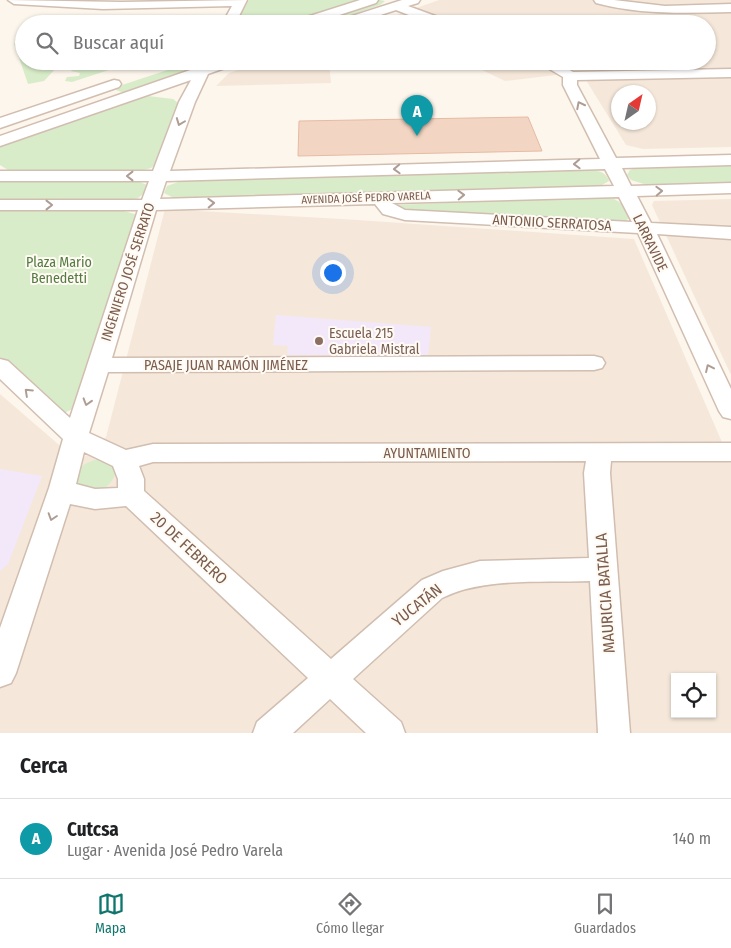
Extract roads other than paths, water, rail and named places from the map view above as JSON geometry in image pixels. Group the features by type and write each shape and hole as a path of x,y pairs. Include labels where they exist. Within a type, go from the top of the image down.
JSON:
{"street":[{"path":"14,0 121,5 240,1 233,15"},
{"path":"326,15 372,0"},
{"path":"360,15 395,3 414,0"},
{"path":"600,0 645,10 731,8"},
{"path":"365,15 395,3 423,15"},
{"path":"0,141 84,111 124,92 193,70"},
{"name":"INGENIERO JOSÉ SERRATO","path":"0,673 62,488 98,365 149,205 187,102 203,70"},
{"path":"562,70 570,76 731,73"},
{"name":"LARRAVIDE","path":"570,76 570,85 645,229 731,411"},
{"path":"0,123 100,89 167,94 187,102"},
{"path":"65,101 84,111"},
{"path":"22,115 40,126"},
{"path":"2,174 160,176 731,160"},
{"name":"AVENIDA JOSÉ PEDRO VARELA","path":"0,206 149,205 731,188"},
{"name":"ANTONIO SERRATOSA","path":"381,197 384,207 389,211 405,215 731,233"},
{"name":"PASAJE JUAN RAMÓN JIMÉNEZ","path":"98,365 594,363"},
{"path":"0,366 76,437 124,460 131,478 131,496 105,501 72,495 62,488"},
{"name":"MAURICIA BATALLA","path":"599,452 597,473 614,733"},
{"name":"AYUNTAMIENTO","path":"124,460 153,454 731,452"},
{"name":"20 DE FEBRERO","path":"131,496 389,733"},
{"name":"YUCATÁN","path":"269,733 432,590 453,579 480,573 603,569"}],"place":[{"name":"Cutcsa","path":"417,136"},
{"name":"Escuela 215 Gabriela Mistral","path":"319,341"}],"park label":[{"name":"Plaza Mario Benedetti","path":"59,270"}]}
